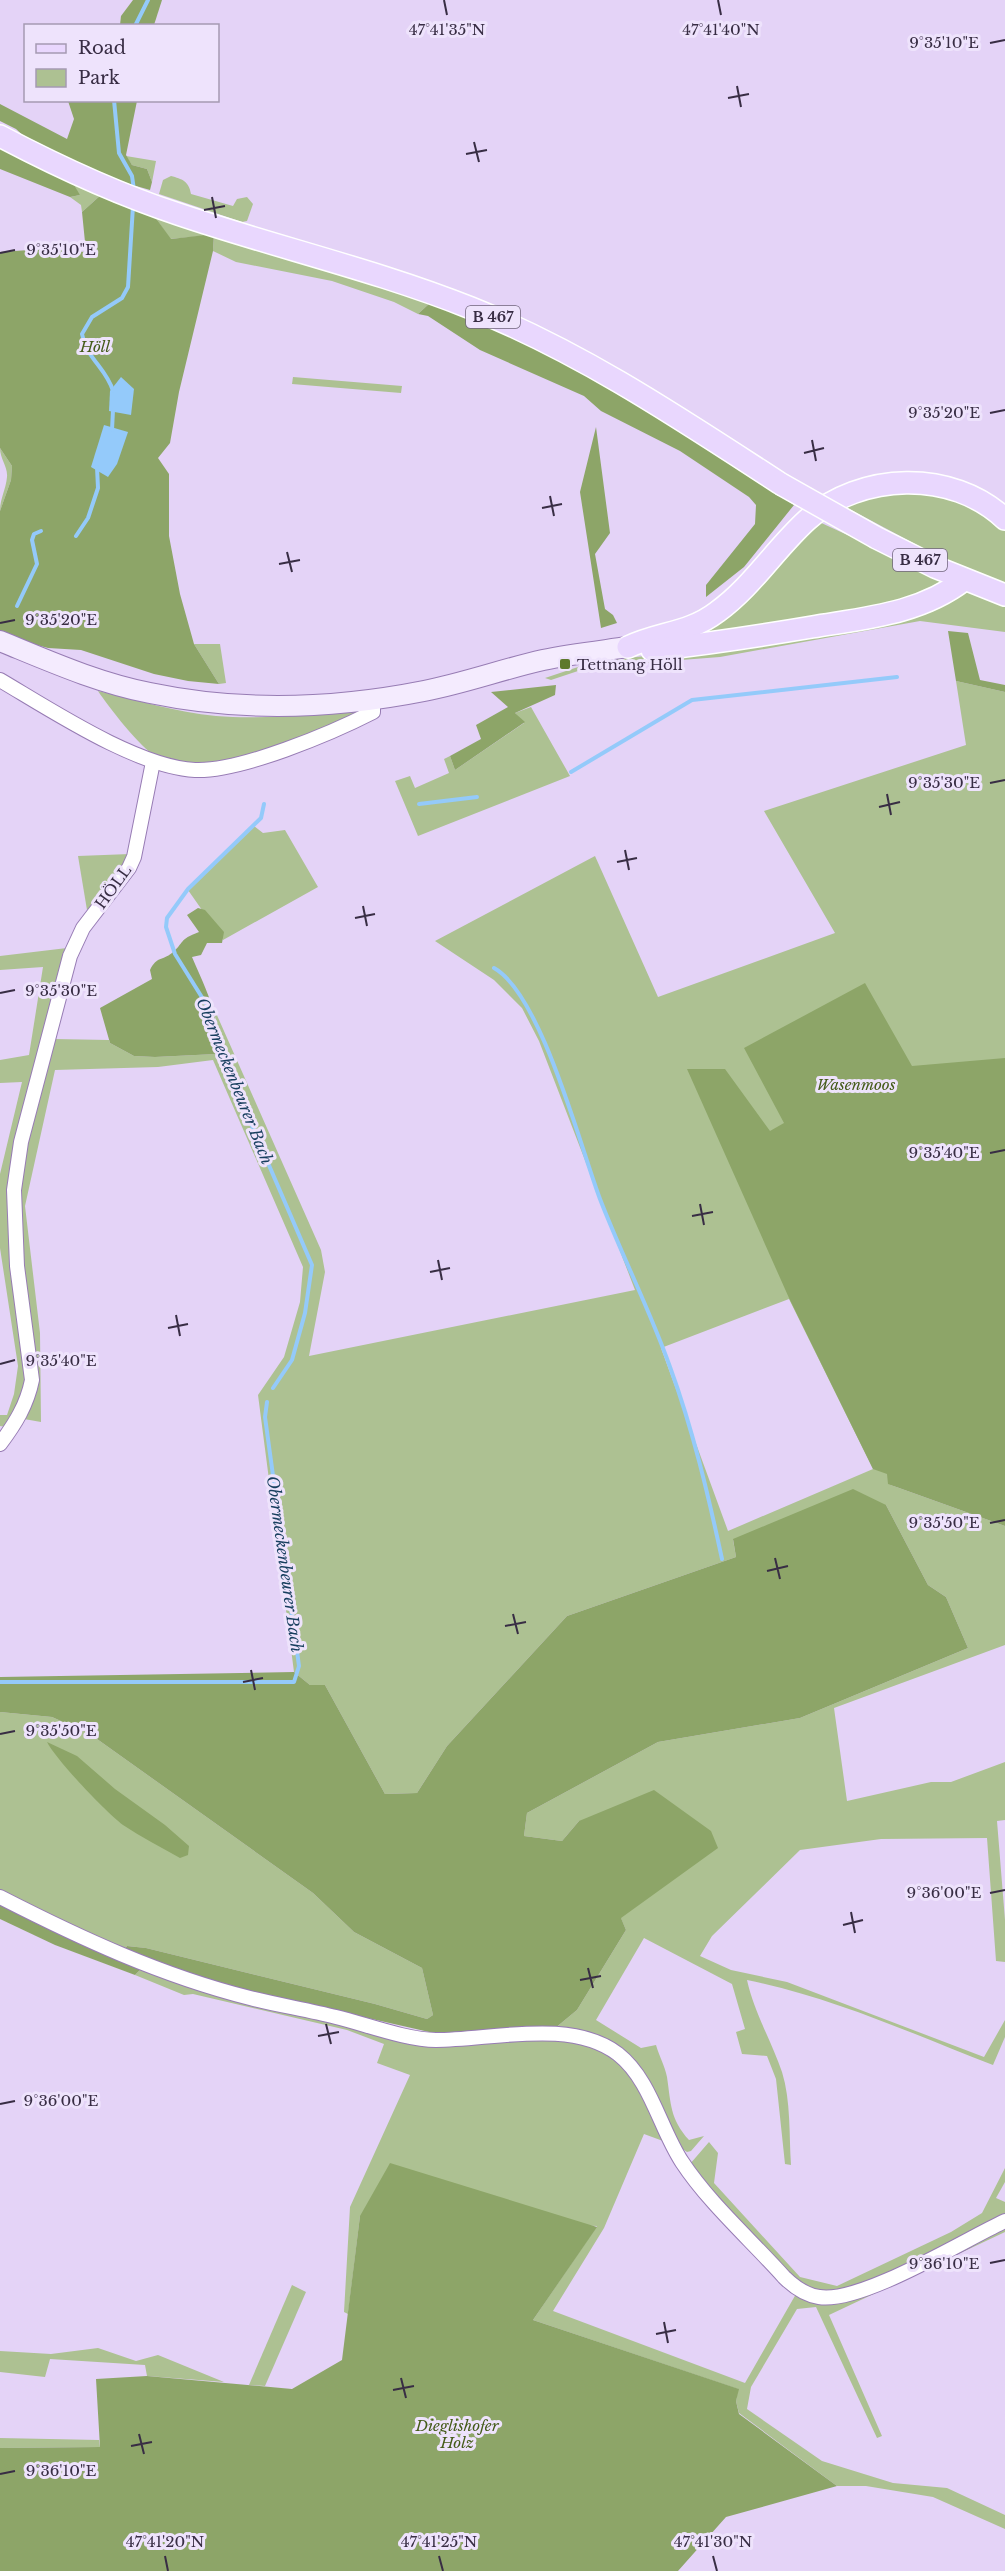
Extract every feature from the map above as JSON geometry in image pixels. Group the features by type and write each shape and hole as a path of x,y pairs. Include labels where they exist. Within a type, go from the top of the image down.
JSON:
{"main road":[{"name":"B 467","path":"0,136 114,190 176,214 401,283 522,330 600,369 781,484 877,538 964,580 1005,595"},
{"path":"0,641 83,674 148,693 228,704 281,707 373,699 426,690 561,657 628,647 642,640 671,635 692,627 715,614 745,588 808,520 825,507 856,492 903,483 947,487 978,500 1005,519"},
{"path":"628,647 645,651 698,645 901,611 938,597 964,580"}],"street":[{"path":"0,680 117,745 153,762 194,770 220,767 251,759 328,733 373,712 373,699"},
{"name":"HÖLL","path":"0,1444 19,1418 32,1380 17,1266 14,1190 21,1142 76,941 90,918 124,876 134,857 153,762"},
{"path":"0,1897 90,1942 141,1964 249,1998 425,2039 527,2033 570,2037 604,2046 627,2062 638,2078 670,2143 700,2185 793,2286 810,2295 832,2297 858,2292 1005,2221"}],"green space":[{"path":"133,0 162,0 154,24 120,24 121,16"},
{"path":"68,102 137,102 126,155 132,165 147,169 152,182 150,190 98,175 30,142 16,129 0,121 0,104 67,139 74,119"},
{"path":"0,144 102,194 82,212 81,205 70,197 80,195 35,166 0,148"},
{"path":"0,148 74,185 80,195 70,197 0,169"},
{"path":"126,156 156,161 152,182 147,169 132,165"},
{"path":"171,176 184,181 189,186 191,194 233,206 237,199 247,197 253,204 247,221 242,222 159,194 163,180"},
{"name":"Höll","path":"102,194 155,217 171,239 214,234 213,251 179,392 170,443 158,458 169,474 169,536 180,594 194,644 219,684 154,674 81,650 48,648 0,635 0,511 11,480 12,466 0,448 0,252 44,249 86,252 82,212"},
{"path":"155,217 327,268 431,302 418,314 394,302 332,281 236,262 213,251 214,235 170,239"},
{"path":"431,302 553,355 633,398 794,505 744,567 706,597 706,585 755,524 756,505 749,497 680,451 601,411 584,396 480,350 428,316 418,314"},
{"path":"293,377 402,386 401,393 292,384"},
{"path":"596,427 610,533 595,554 605,609 613,615 617,623 601,628 580,492"},
{"path":"0,448 12,466 11,480 0,511 7,477"},
{"path":"886,490 949,494 1005,525 1005,585 960,568 842,505"},
{"path":"817,521 952,583 929,596 689,640"},
{"path":"968,591 1005,603 1005,632 920,621 720,657 590,667 551,680 545,678 593,662 723,647"},
{"path":"948,631 968,633 980,680 1005,685 1005,692 956,681"},
{"path":"194,644 220,644 226,683 219,684"},
{"path":"956,681 1005,692 1005,1517 888,1484 1005,1526 1005,1645 834,1708 847,1801 931,1782 951,1782 1005,1762 1005,1820 997,1821 1005,1920 1005,1962 996,1961 987,1838 881,1839 800,1850 712,1936 700,1956 731,1970 787,1982 984,2057 1005,2020 1005,2037 993,2065 841,2006 747,1980 785,2083 791,2165 785,2164 776,2079 767,2056 742,2054 736,2032 745,2029 732,1984 644,1938 596,2020 641,2048 656,2045 666,2073 672,2111 678,2125 689,2140 704,2136 691,2151 687,2152 681,2148 651,2088 631,2059 620,2048 596,2036 554,2029 577,2010 626,1930 579,1821 562,1841 524,1836 527,1813 658,1742 800,1718 968,1648 946,1597 928,1585 886,1505 733,1540 736,1557 567,1616 447,1746 417,1793 385,1794 325,1685 310,1685 294,1672 258,1395 284,1357 300,1302 303,1267 213,1060 158,1067 55,1070 25,1206 40,1333 41,1422 24,1419 36,1391 17,1202 23,1158 54,1039 109,1040 110,1043 134,1056 216,1054 218,1029 212,1004 321,1250 325,1272 309,1356 635,1290 539,1041 522,1008 494,980 435,941 595,856 658,997 835,933 764,811 966,745","holes":["789,1299 873,1469 728,1531 661,1348"]},
{"path":"556,685 555,695 515,713 525,722 455,770 450,756 481,739 476,725 508,707 491,692"},
{"path":"98,691 171,709 216,716 269,717 359,711 348,719 253,753 226,760 200,763 176,762 156,756 142,745"},
{"path":"531,707 570,776 418,836 395,781 410,776 415,788 449,773 444,759 450,756 455,770 524,723 515,713"},
{"path":"254,826 263,833 285,830 318,887 223,940 188,890"},
{"path":"130,854 114,882 87,910 78,856"},
{"path":"198,908 205,910 224,932 222,943 207,943 201,955 192,957 214,1014 216,1054 134,1056 110,1043 100,1008 152,979 150,970 157,961 172,953 182,941 199,932 187,915"},
{"path":"67,948 13,1161 27,1372 22,1399 6,1427 0,1426 0,1415 7,1415 14,1394 18,1366 0,1248 0,1174 22,1082 0,1083 0,1060 29,1055 43,967 0,970 0,956"},
{"name":"Wasenmoos","path":"865,983 912,1066 1005,1058 1005,1526 888,1484 887,1474 873,1469 789,1298 687,1069 725,1069 770,1131 784,1123 744,1048"},
{"path":"853,1489 886,1505 928,1585 946,1597 968,1648 800,1718 658,1742 527,1813 524,1836 562,1841 579,1821 654,1790 711,1831 718,1848 621,1918 626,1930 577,2010 554,2029 438,2034 227,1986 123,1952 127,1946 146,1948 375,2004 427,2019 433,2015 422,1968 354,1932 313,1893 90,1734 52,1717 0,1712 0,1677 294,1672 310,1685 325,1685 385,1794 417,1793 447,1746 567,1616 736,1557 733,1539"},
{"path":"0,1712 52,1717 90,1734 313,1893 354,1932 422,1968 433,2015 427,2019 375,2004 146,1948 127,1946 123,1952 0,1892"},
{"path":"47,1742 77,1756 115,1789 165,1825 189,1846 188,1855 180,1858 123,1825 82,1786"},
{"path":"0,1898 142,1968 135,1975 55,1945 0,1919"},
{"path":"142,1968 397,2036 556,2038 591,2046 620,2063 633,2078 663,2141 644,2134 604,2228 553,2311 745,2383 796,2294 833,2302 1005,2228 1005,2232 829,2315 882,2436 877,2438 816,2307 797,2309 751,2387 747,2409 822,2461 893,2483 947,2488 1005,2515 1005,2529 933,2497 866,2486 837,2486 739,2413 736,2401 738,2389 533,2320 597,2226 360,2216 348,2314 344,2312 350,2207 410,2075 377,2063 384,2044 347,2030 193,1994 184,1995 135,1975"},
{"path":"709,2142 718,2153 714,2183 800,2277 837,2286 951,2232 982,2213 1005,2168 1005,2182 996,2198 1005,2202 1005,2215 860,2287 824,2294 797,2282 690,2164"},
{"name":"Dieglishofer Holz","path":"390,2163 597,2227 533,2320 739,2389 736,2401 739,2414 837,2486 726,2517 678,2571 0,2571 0,2448 100,2447 96,2379 147,2376 292,2389 342,2360 360,2216"},
{"path":"292,2285 306,2292 265,2386 249,2385"},
{"path":"98,2348 136,2361 158,2355 224,2382 147,2376 145,2365 50,2359 45,2377 0,2372 0,2351 51,2354"},
{"path":"0,2438 99,2440 100,2447 0,2448"}],"water":[{"path":"121,377 134,389 131,415 109,411 110,391"},
{"path":"104,425 128,432 117,464 108,477 91,467"}],"waterway":[{"name":"Obermeckenbeurer Bach","path":"136,24 148,0"},
{"name":"Obermeckenbeurer Bach","path":"114,102 119,153 132,176 134,190"},
{"name":"Obermeckenbeurer Bach","path":"113,391 106,376 88,350 82,334 92,317 122,298 128,287 133,206"},
{"name":"Obermeckenbeurer Bach","path":"112,430 113,410"},
{"name":"Obermeckenbeurer Bach","path":"76,536 88,518 98,488 97,467"},
{"name":"Obermeckenbeurer Bach","path":"17,606 37,564 32,540 34,534 41,531"},
{"path":"571,772 692,700 897,677"},
{"path":"419,804 477,797"},
{"name":"Obermeckenbeurer Bach","path":"264,804 261,818 188,889 167,918 166,927 175,954 208,1007 227,1068 312,1265 305,1313 292,1360 273,1388"},
{"path":"494,968 511,983 528,1008 557,1073 600,1199 654,1325 686,1414 722,1559"},
{"name":"Obermeckenbeurer Bach","path":"0,1682 294,1682 299,1666 265,1417 267,1402"}],"place":[{"name":"Tettnang Höll","path":"565,664"}]}
